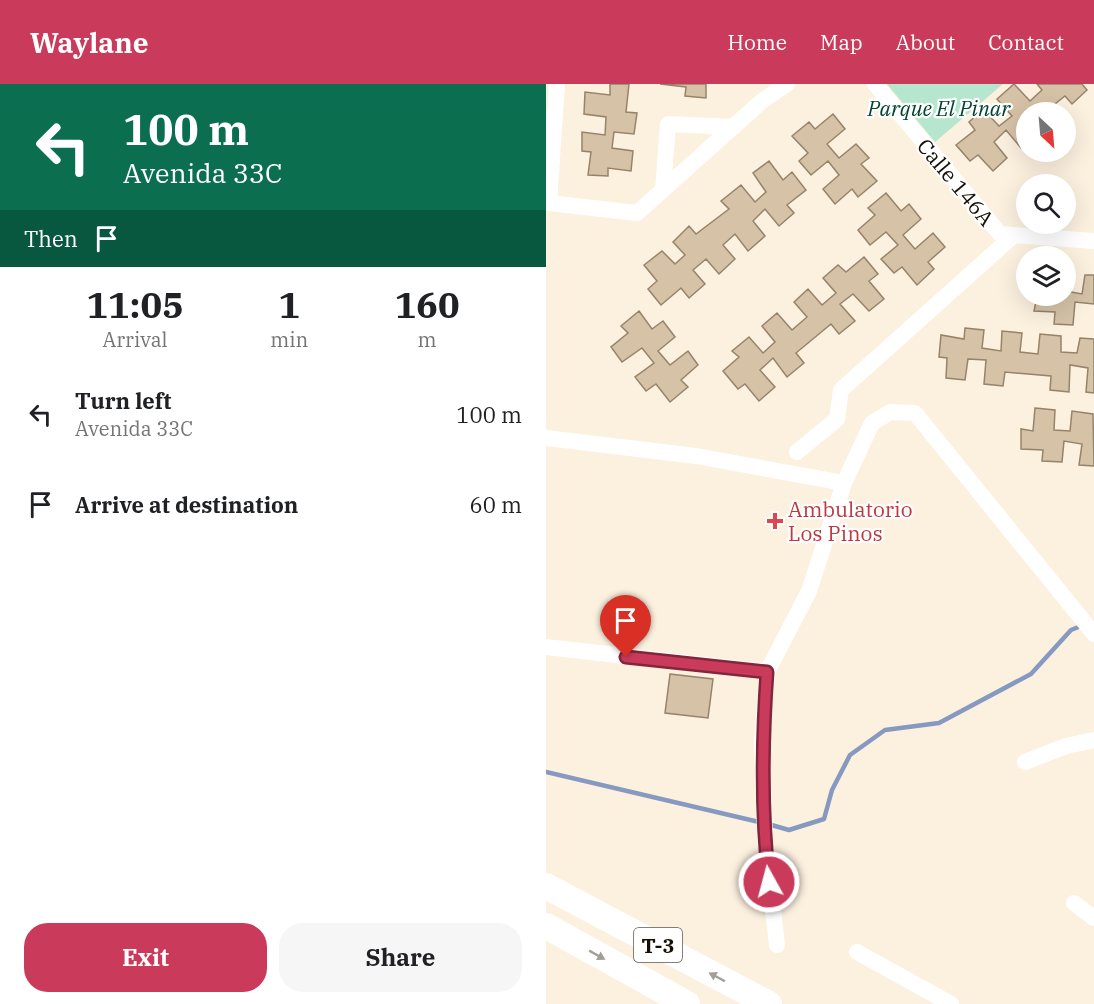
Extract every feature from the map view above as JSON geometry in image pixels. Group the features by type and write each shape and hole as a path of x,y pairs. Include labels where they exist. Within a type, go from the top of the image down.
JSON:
{"main road":[{"name":"T-3","path":"546,886 769,1004"},
{"name":"T-3","path":"546,926 687,1004"}],"street":[{"path":"557,84 549,203 637,213 734,127 787,84"},
{"name":"Calle 146A","path":"875,84 1000,234 1094,241"},
{"path":"663,190 668,124 734,127"},
{"path":"797,452 837,419 841,390 1014,235"},
{"path":"777,945 765,840 762,744 767,672 809,591 844,483 872,423 890,412 915,413 1094,634"},
{"path":"546,438 696,456 844,483"},
{"path":"546,646 767,672"},
{"path":"1025,762 1066,746 1094,740"},
{"path":"1074,903 1094,918"},
{"path":"857,952 951,1004"}],"green space":[{"name":"Parque El Pinar","path":"887,84 1003,84 935,142"}],"building":[{"path":"610,84 629,84 626,112 637,113 634,134 614,132 612,148 633,151 631,171 608,168 608,176 588,175 591,152 582,151 582,132 605,135 606,117 584,114 585,92 610,95"},
{"path":"660,84 706,84 706,98 685,96 686,87"},
{"path":"1014,84 1030,101 1042,90 1037,84 1082,84 1087,90 1074,102 1070,102 1065,96 1058,102 1016,102 1016,142 1006,130 994,142 1007,158 993,171 978,155 970,161 956,145 975,130 969,122 983,109 999,126 1012,116 997,99"},
{"path":"833,114 845,129 827,144 839,158 856,144 869,158 861,164 877,181 858,197 852,189 835,204 823,189 839,175 828,161 811,175 799,161 808,153 792,136 809,122 815,129"},
{"path":"769,161 783,180 792,172 806,190 787,205 794,213 779,226 765,209 753,221 765,236 748,251 735,234 723,245 735,259 719,274 706,259 693,270 705,284 689,298 681,288 661,305 648,289 657,281 644,265 662,251 675,264 685,255 673,242 689,226 696,234 729,209 721,201 741,185 755,202 766,192 753,173"},
{"path":"886,193 901,211 909,204 921,219 903,235 915,249 933,233 945,247 928,262 934,269 917,285 902,267 894,273 881,259 898,245 886,232 870,245 858,230 875,215 868,208"},
{"path":"864,257 878,274 869,281 884,299 869,311 853,294 840,304 855,321 839,334 831,324 796,353 804,363 787,377 773,358 760,370 775,387 759,401 745,384 738,389 723,371 739,357 732,351 749,337 763,353 775,342 762,326 777,313 792,330 807,317 794,302 808,289 822,305 836,293 823,278 838,265 846,272"},
{"path":"1085,275 1094,275 1094,304 1076,302 1076,293 1082,294"},
{"path":"1035,306 1075,306 1073,325 1054,324 1055,312 1034,311"},
{"path":"639,311 652,329 663,321 675,337 658,351 670,365 688,351 698,365 681,380 688,387 670,402 656,384 646,391 635,377 654,363 642,348 622,362 611,347 628,333 621,326"},
{"path":"965,328 984,330 982,348 1001,351 1002,331 1022,333 1020,352 1038,354 1040,334 1061,336 1061,352 1077,353 1080,338 1094,339 1094,393 1086,392 1088,368 1070,365 1069,392 1050,390 1051,376 1005,372 1003,386 984,384 986,360 968,359 965,380 946,378 947,358 939,357 941,335 964,339"},
{"path":"1035,408 1055,410 1054,430 1070,431 1072,411 1093,414 1094,466 1079,465 1082,444 1064,441 1062,462 1042,461 1043,450 1021,449 1021,429 1033,431"},
{"path":"670,674 713,679 708,718 665,713"}],"waterway":[{"path":"768,824 789,830 824,819 832,790 850,755 885,730 939,723 1031,674 1071,630 1081,626"},
{"path":"546,772 759,822"}],"place":[{"name":"Ambulatorio Los Pinos","path":"775,521"}],"route":[{"path":"626,657 767,672 762,744 765,840 769,882"}]}
